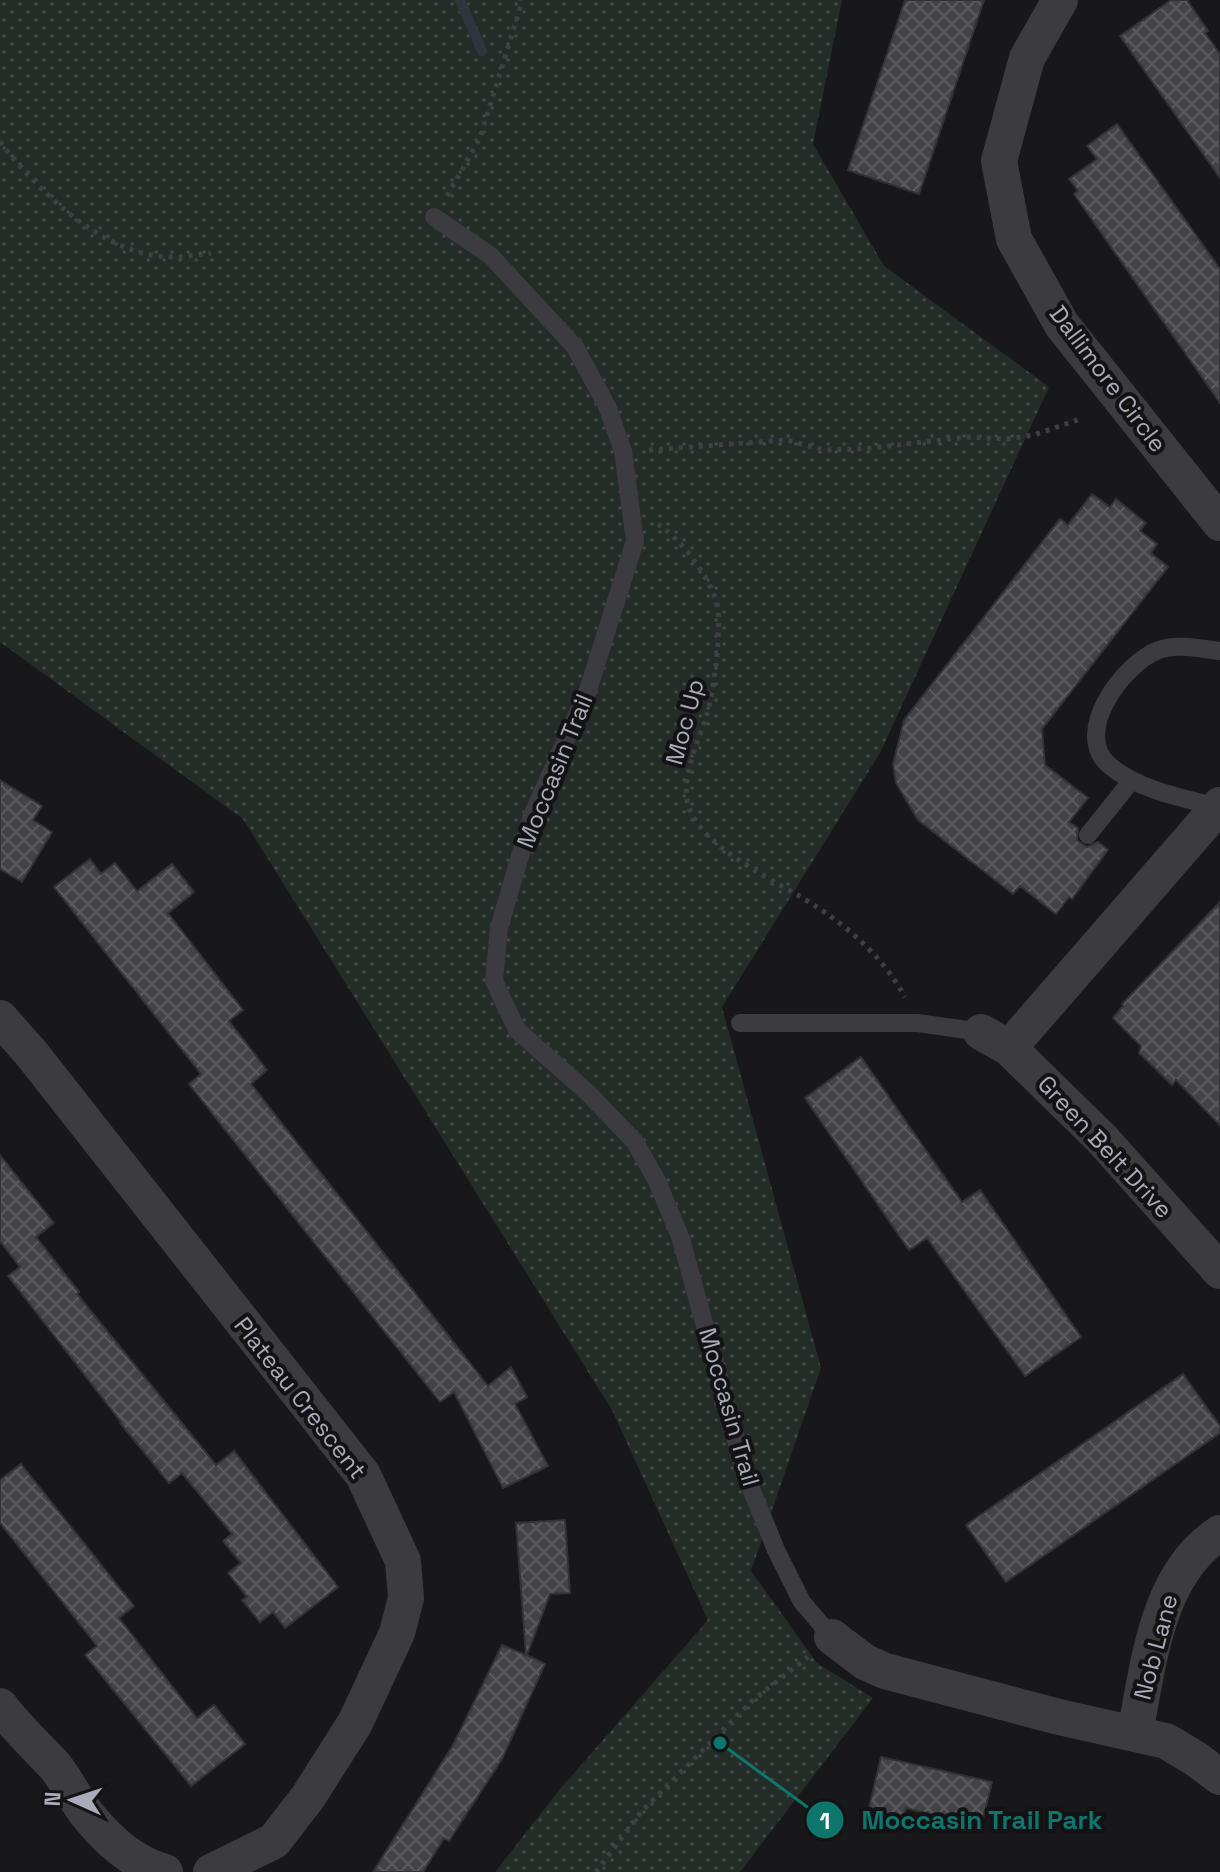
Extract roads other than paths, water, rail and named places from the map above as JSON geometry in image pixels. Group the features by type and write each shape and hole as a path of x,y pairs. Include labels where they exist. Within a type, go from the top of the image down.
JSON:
{"street":[{"name":"Dallimore Circle","path":"1060,0 1027,58 999,161 1014,239 1062,325 1220,523"},
{"path":"995,1040 1219,806"},
{"name":"Plateau Crescent","path":"0,1018 31,1053 363,1475 403,1561 406,1598 397,1633 355,1723 308,1797 274,1841 211,1872"},
{"name":"Green Belt Drive","path":"995,1040 1102,1139 1220,1271"},
{"name":"Nob Lane","path":"1135,1732 1152,1650 1172,1586 1195,1554 1220,1533"},
{"name":"Moccasin Trail","path":"832,1637 865,1662 885,1671 1059,1717 1166,1741 1220,1777"},
{"path":"0,1706 18,1730 57,1769 89,1818 123,1851 153,1869 165,1872"}],"lane":[{"name":"Moccasin Trail","path":"434,217 491,256 575,347 607,406 623,451 635,541 588,690 531,818 499,928 494,981 517,1030 589,1094 635,1142 657,1181 681,1239 746,1476 776,1550 802,1602 832,1637"},
{"path":"1219,806 1172,795 1132,780 1107,765 1097,748 1095,727 1104,702 1143,656 1163,648 1220,651"},
{"path":"1088,835 1132,780"},
{"path":"740,1023 918,1023 995,1040"}],"waterway":[{"path":"460,0 482,51"}],"place":[{"name":"Moccasin Trail Park","path":"720,1743"}]}
